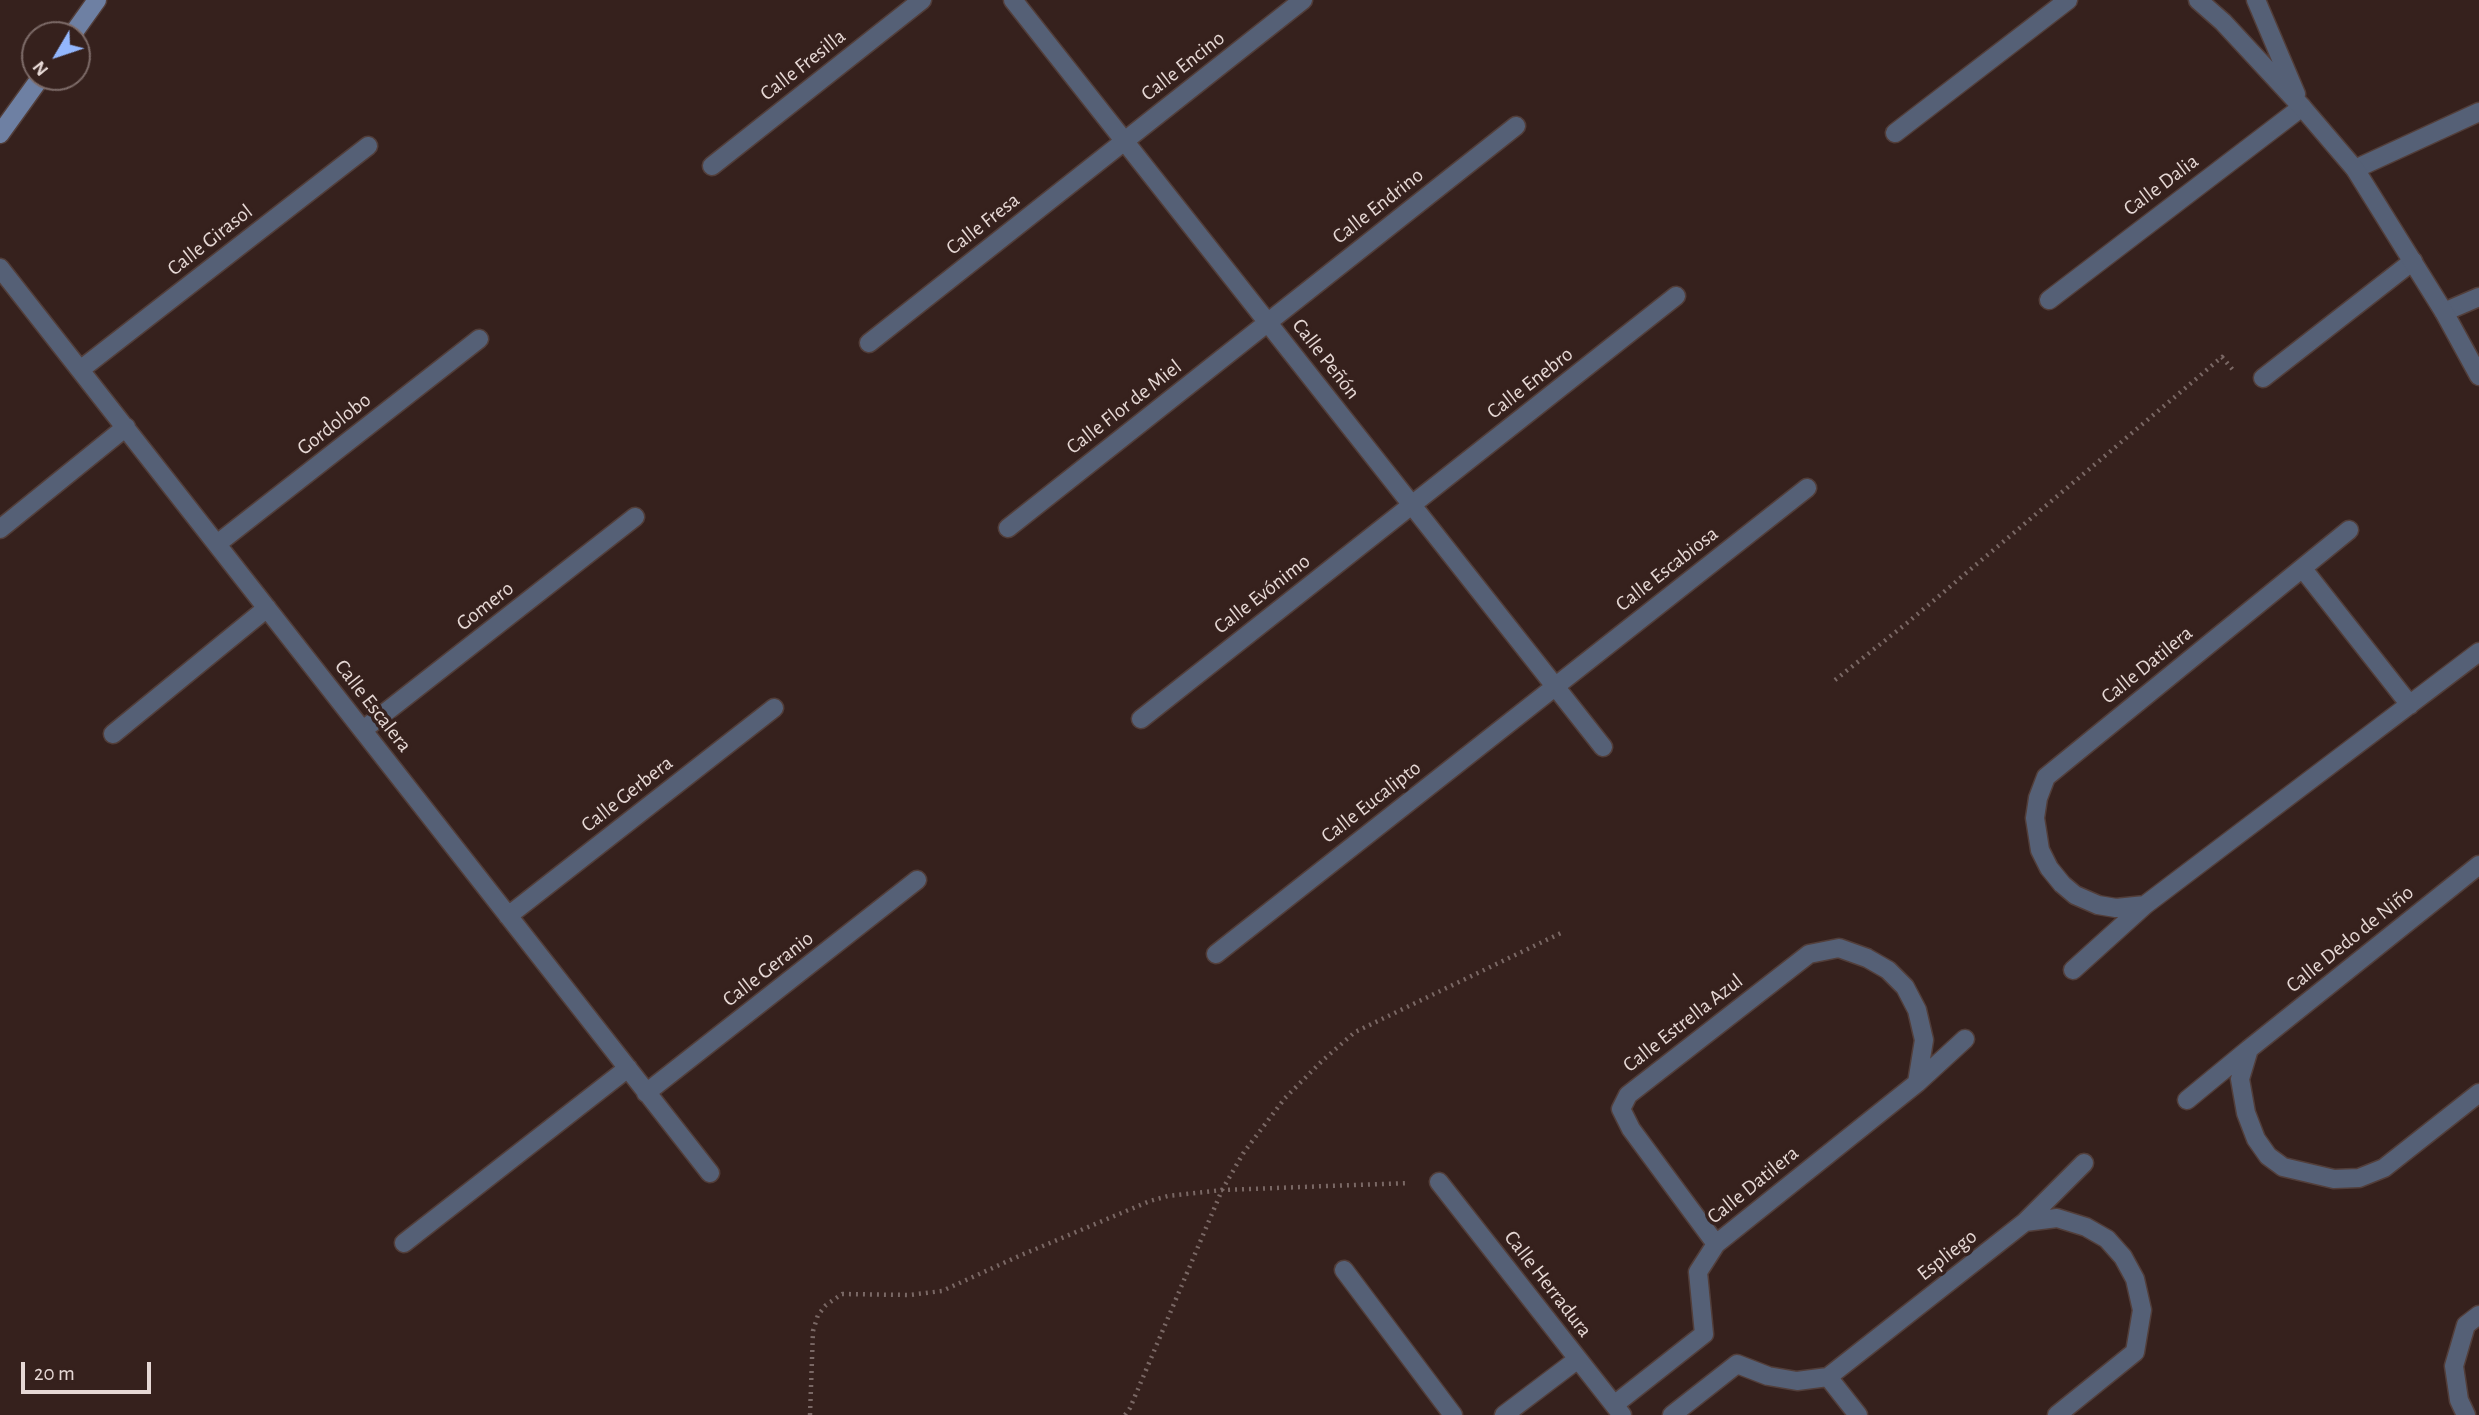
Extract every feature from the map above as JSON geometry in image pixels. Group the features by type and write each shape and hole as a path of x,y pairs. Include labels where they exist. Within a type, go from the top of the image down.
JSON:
{"main road":[{"path":"82,21 97,0"},
{"path":"0,134 31,91"}],"street":[{"name":"Calle Fresilla","path":"712,166 922,0"},
{"name":"Calle Peñón","path":"1013,0 1603,747"},
{"name":"Calle Encino","path":"1125,141 1303,0"},
{"path":"1895,133 2068,0"},
{"path":"2199,0 2302,107 2355,169 2444,312 2479,376"},
{"path":"2256,0 2302,107"},
{"name":"Calle Dalia","path":"2049,300 2302,107"},
{"path":"2355,169 2479,112"},
{"name":"Calle Endrino","path":"1268,322 1516,126"},
{"name":"Calle Fresa","path":"869,343 1125,141"},
{"name":"Calle Girasol","path":"80,370 368,146"},
{"path":"2263,378 2413,261"},
{"name":"Calle Escalera","path":"0,268 710,1173"},
{"name":"Calle Enebro","path":"1412,505 1675,296"},
{"path":"2444,312 2479,297"},
{"name":"Calle Flor de Miel","path":"1007,528 1268,322"},
{"name":"Gordolobo","path":"217,544 479,339"},
{"path":"0,529 126,427"},
{"name":"Calle Escabiosa","path":"1555,686 1807,488"},
{"name":"Calle Evónimo","path":"1141,719 1412,505"},
{"name":"Gomero","path":"363,730 635,517"},
{"name":"Calle Datilera","path":"2145,905 2116,908 2098,905 2075,895 2049,868 2040,850 2035,818 2038,797 2046,777 2349,530"},
{"path":"2303,569 2410,705"},
{"path":"113,734 267,608"},
{"path":"2073,970 2145,905 2479,652"},
{"name":"Calle Eucalipto","path":"1216,954 1555,686"},
{"name":"Calle Gerbera","path":"508,916 774,708"},
{"name":"Calle Dedo de Niño","path":"2187,1100 2476,873"},
{"name":"Calle Geranio","path":"646,1093 917,880"},
{"name":"Calle Estrella Azul","path":"1716,1244 1631,1129 1621,1108 1628,1095 1809,954 1839,948 1867,958 1888,970 1905,987 1917,1010 1924,1041 1917,1083"},
{"name":"Calle Datilera","path":"1618,1410 1704,1334 1698,1272 1716,1244 1917,1083 1965,1039"},
{"path":"2249,1049 2240,1079 2246,1113 2256,1139 2268,1156 2283,1167 2334,1179 2359,1178 2384,1168 2479,1093"},
{"path":"404,1244 628,1068"},
{"path":"2025,1222 2084,1163"},
{"name":"Calle Herradura","path":"1439,1182 1618,1410"},
{"path":"2025,1222 2057,1218 2086,1227 2107,1239 2123,1257 2136,1279 2142,1310 2135,1352 2057,1415"},
{"name":"Espliego","path":"1828,1377 2025,1222"},
{"path":"1344,1270 1453,1415"},
{"path":"2466,1415 2459,1400 2454,1366 2466,1325 2479,1315"},
{"path":"1504,1415 1578,1359"},
{"path":"1672,1415 1737,1364 1768,1376 1797,1381 1828,1377 1858,1415"}],"path":[{"path":"1835,680 1918,614 2222,357 2249,391 2263,378"},
{"path":"1125,1415 1222,1190 1244,1152 1285,1098 1355,1032 1561,933"},
{"path":"810,1415 813,1331 818,1315 842,1294 909,1295 942,1292 1150,1200 1168,1196 1222,1190 1439,1182"}]}
